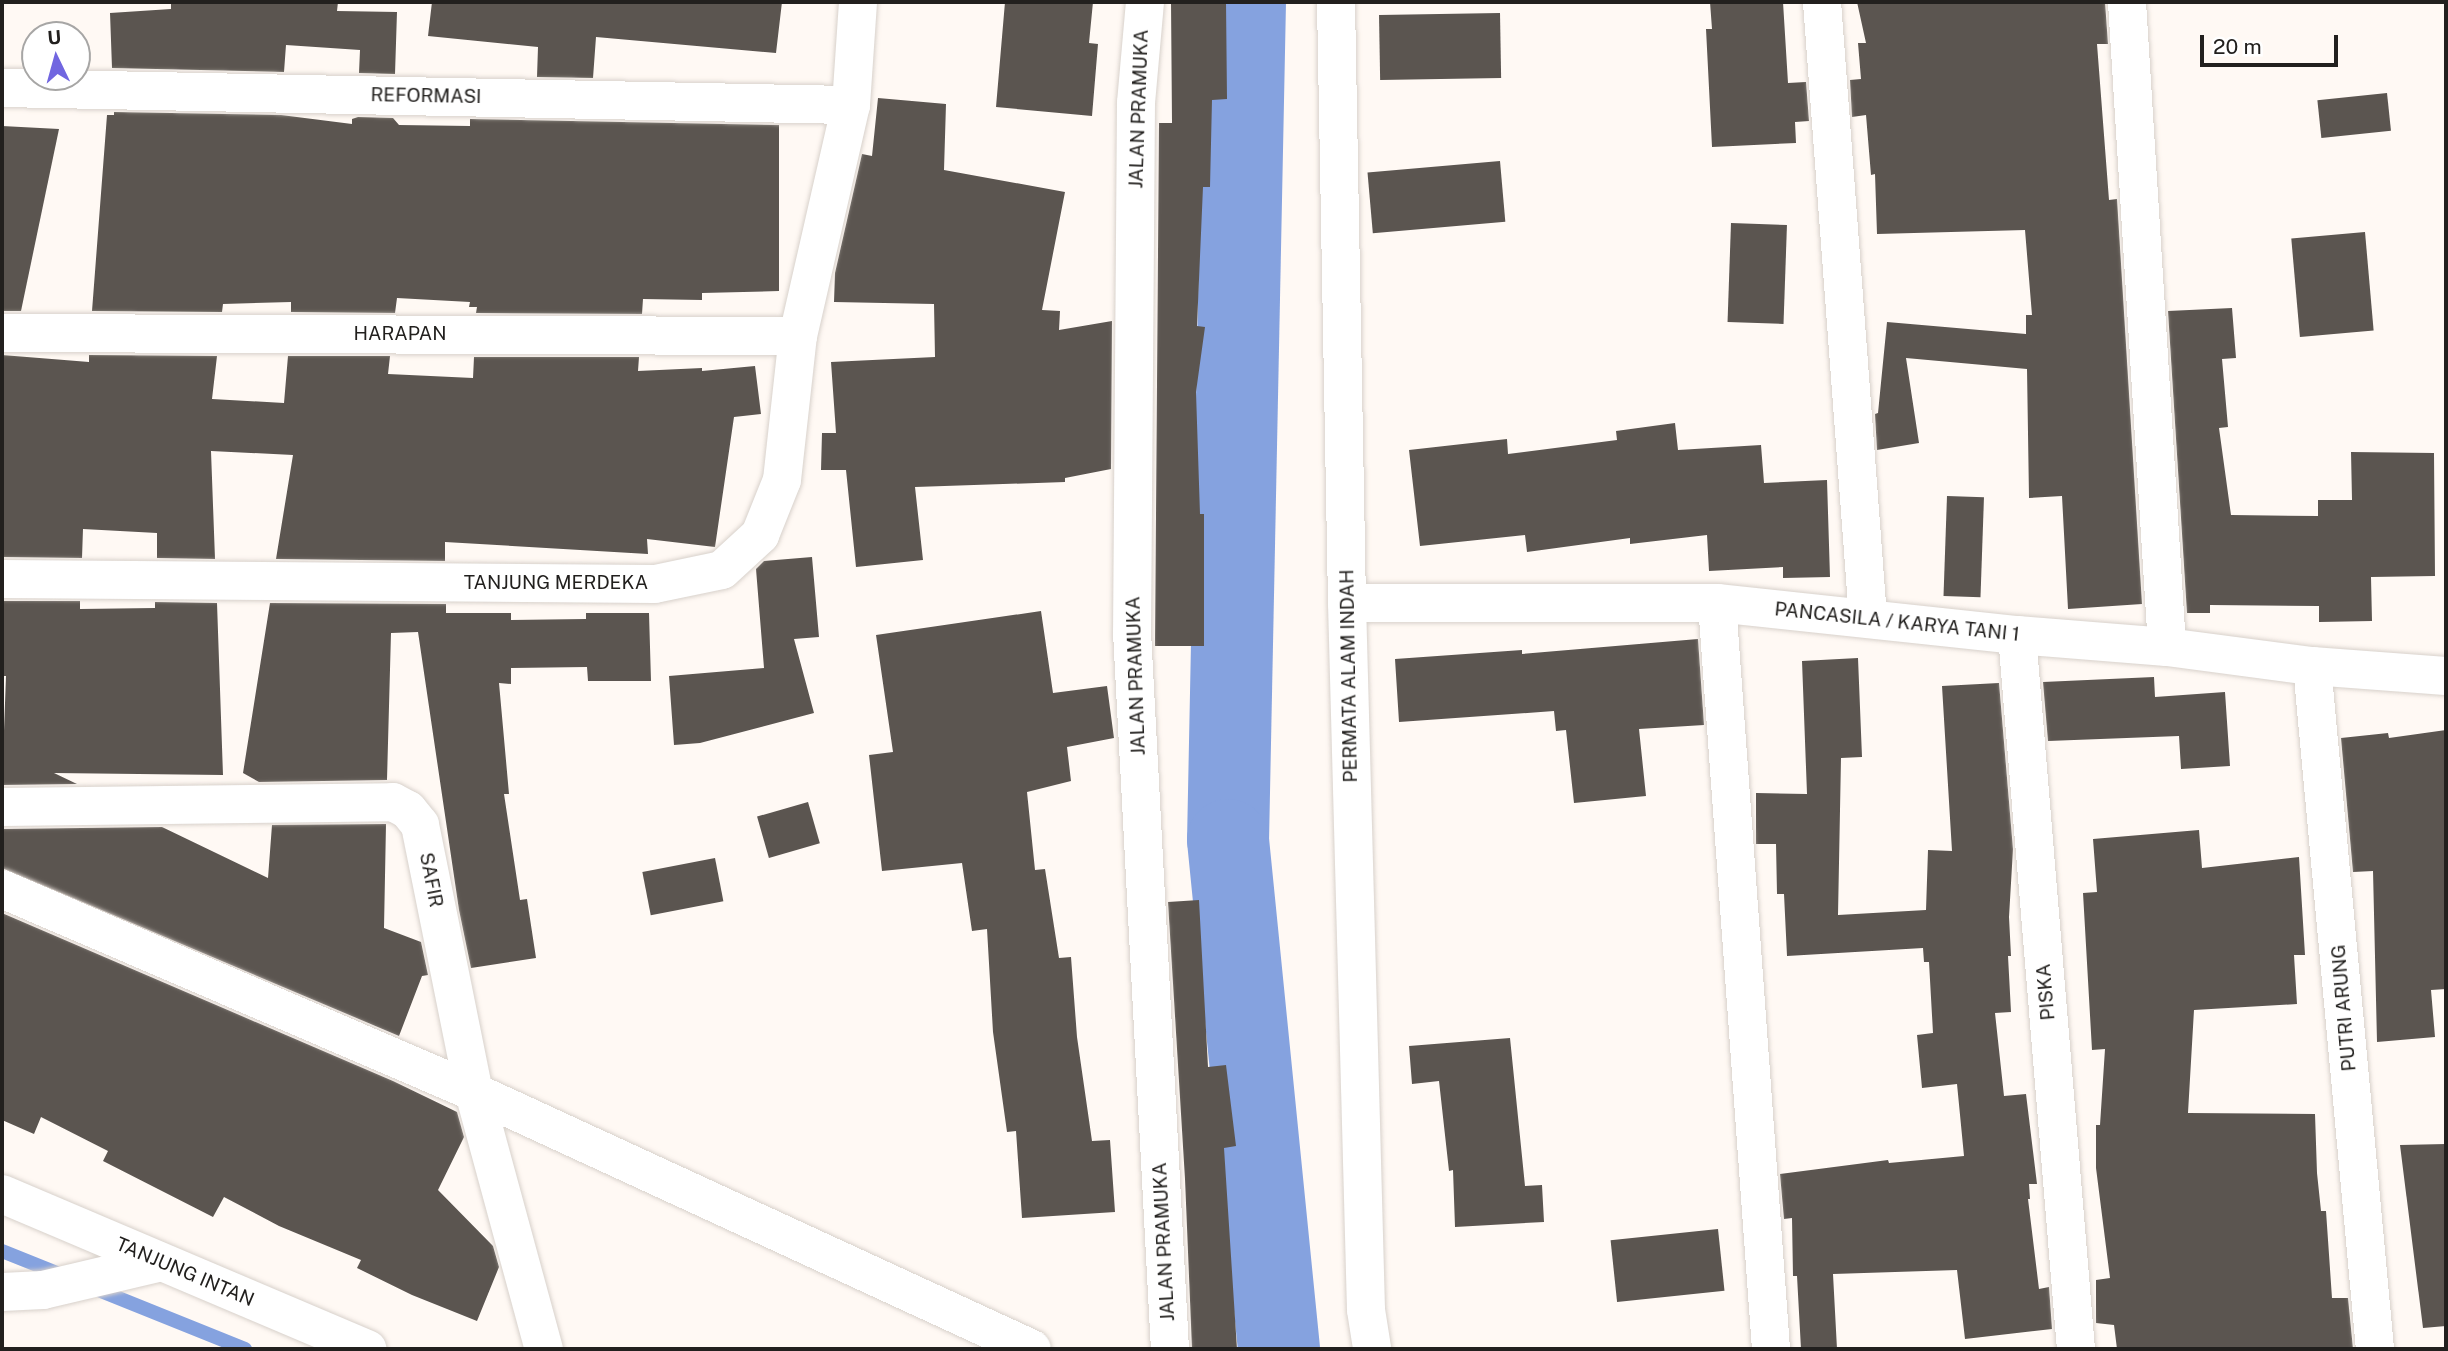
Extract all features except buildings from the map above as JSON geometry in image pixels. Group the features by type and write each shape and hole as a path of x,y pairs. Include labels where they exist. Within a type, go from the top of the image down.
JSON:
{"street":[{"name":"TANJUNG MERDEKA","path":"2,579 655,584 722,570 760,535 782,480 798,336 851,106 858,2"},
{"name":"JALAN PRAMUKA","path":"1145,2 1136,103 1132,632 1170,1349"},
{"name":"PERMATA ALAM INDAH","path":"1336,2 1347,603 1366,1310 1372,1349"},
{"path":"1822,2 1868,618"},
{"path":"2127,2 2167,647"},
{"name":"REFORMASI","path":"2,88 851,106"},
{"name":"HARAPAN","path":"2,332 798,336"},
{"name":"PANCASILA / KARYA TANI 1","path":"1347,603 1717,603 2017,635 2167,647 2312,666 2446,676"},
{"path":"1717,603 1771,1349"},
{"name":"PISKA","path":"2017,635 2076,1349"},
{"name":"PUTRI ARUNG","path":"2312,666 2375,1349"},
{"name":"SAFIR","path":"2,807 393,802 408,810 420,825 474,1092 544,1349"},
{"path":"2,889 474,1092 1032,1349"},
{"name":"TANJUNG INTAN","path":"2,1194 144,1267 368,1349"},
{"path":"2,1292 43,1290 144,1267"}],"waterway":[{"path":"1245,2 1228,840 1279,1349"},
{"path":"2,1251 62,1275"},
{"path":"91,1287 245,1349"}]}
